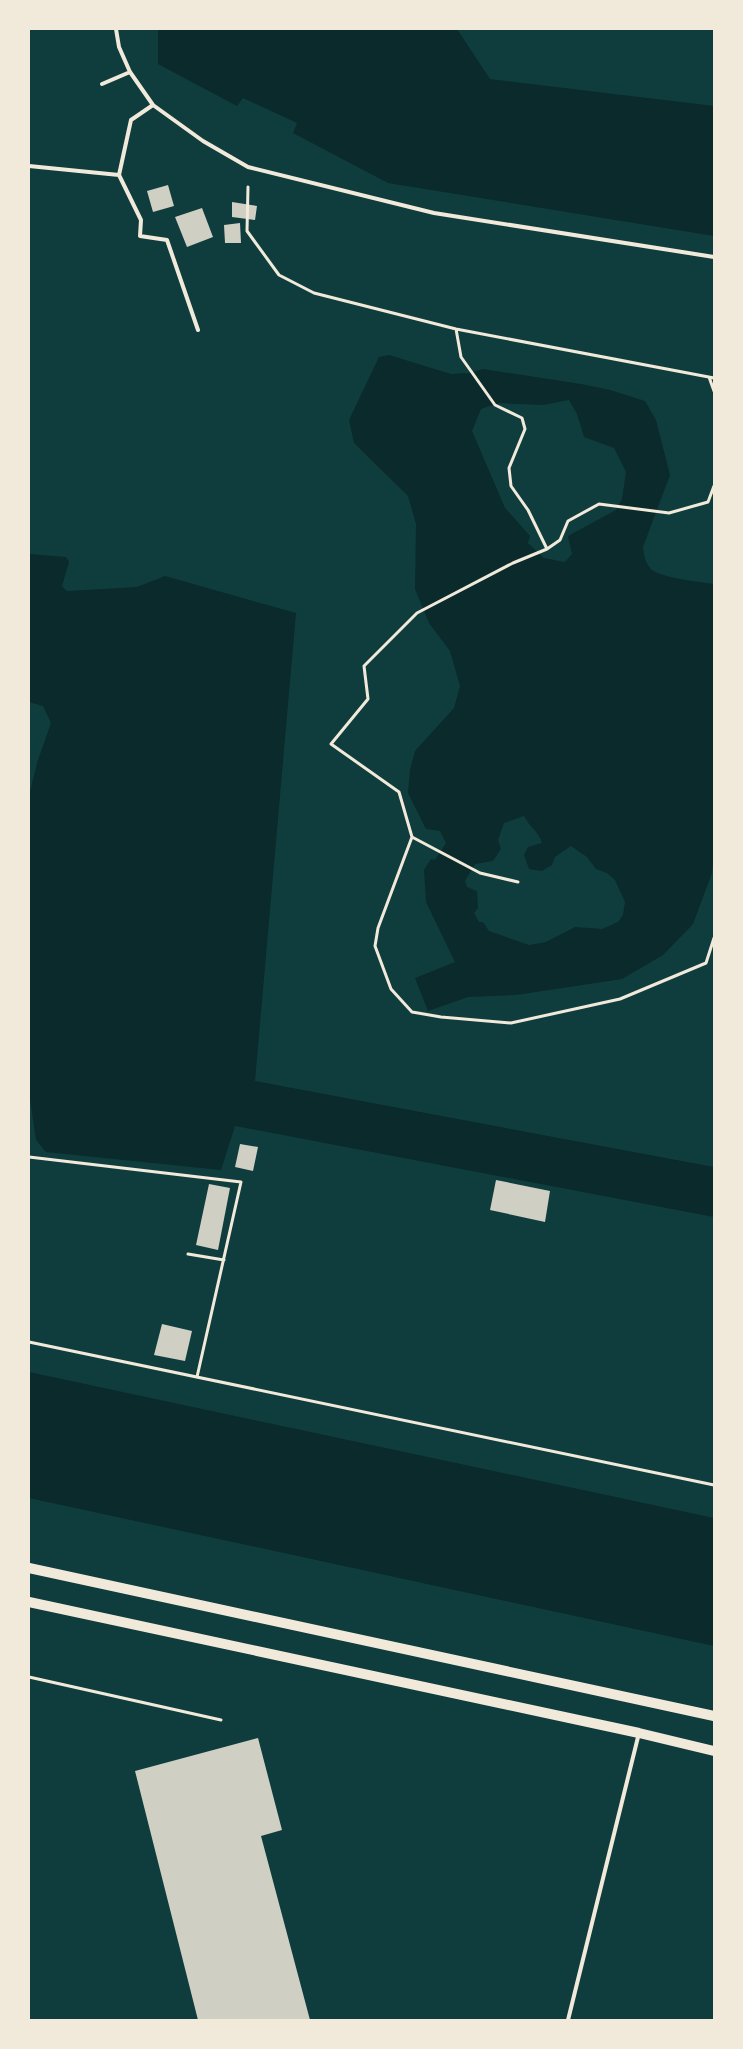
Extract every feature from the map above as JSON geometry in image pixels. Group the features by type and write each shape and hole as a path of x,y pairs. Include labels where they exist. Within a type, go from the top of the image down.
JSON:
{"main road":[{"path":"29,1568 714,1716"},
{"path":"29,1602 639,1733 714,1751"}],"lane":[{"path":"116,29 119,47 130,72 153,105 202,141 248,167 434,213 714,257"},
{"path":"102,84 130,72"},
{"path":"153,105 131,120 119,176 141,220 140,236 168,240 198,330"},
{"path":"29,166 119,176"},
{"path":"568,2020 639,1733"}],"path":[{"path":"248,167 247,230 279,275 314,293 456,329 714,378"},
{"path":"456,329 461,357 495,404 522,418 525,429 509,468 511,486 528,510 547,548"},
{"path":"709,377 714,391"},
{"path":"714,486 708,502 669,513 599,504 568,521 560,540 547,548 513,563 417,613 364,666 368,698 331,744 399,792 412,837 378,928 375,946 391,989 412,1012 441,1018 511,1023 620,999 706,962 714,938"},
{"path":"412,837 480,874 518,882"},
{"path":"29,1157 241,1182 197,1377"},
{"path":"188,1254 224,1260"},
{"path":"29,1342 714,1485"},
{"path":"29,1677 222,1720"}],"water":[{"path":"158,29 457,29 490,79 714,106 714,236 388,183 293,133 297,123 243,98 237,106 158,64"},
{"path":"389,355 451,374 469,373 483,369 610,390 645,401 656,420 670,475 643,547 645,559 651,569 663,575 714,584 714,852 712,873 693,924 663,955 622,979 516,995 468,997 428,1011 415,978 455,962 426,902 424,870 431,859 435,860 446,843 440,831 426,829 408,793 410,770 415,751 454,708 460,686 450,651 429,623 415,589 416,524 408,496 354,443 349,420 379,357","holes":["569,400 577,414 584,437 614,448 626,472 622,499 616,510 568,536 572,554 565,562 544,558 528,543 530,536 505,508 472,431 481,409 499,403 543,405","524,816 542,843 528,847 524,855 529,869 542,871 552,865 555,857 571,846 587,857 596,869 607,873 615,880 625,902 623,915 618,922 602,929 575,927 546,942 529,945 489,931 483,922 479,922 474,913 478,908 477,891 467,887 465,881 475,864 493,861 501,849 498,840 504,823"]},
{"path":"29,554 66,557 69,562 62,586 67,591 137,587 165,576 296,613 255,1081 714,1167 714,1217 235,1126 221,1170 46,1152 36,1140 29,1092 29,796 37,763 51,723 43,706 29,702"},
{"path":"29,1372 714,1518 714,1646 29,1498"}],"building":[{"path":"168,185 174,206 153,212 147,191"},
{"path":"232,202 257,206 255,220 232,217"},
{"path":"202,208 213,237 187,247 175,217"},
{"path":"240,223 241,243 225,243 224,225"},
{"path":"240,1144 258,1147 253,1171 235,1167"},
{"path":"496,1180 550,1191 545,1222 490,1210"},
{"path":"209,1184 230,1188 218,1250 196,1245"},
{"path":"162,1324 192,1331 185,1361 154,1355"},
{"path":"258,1738 282,1830 261,1836 310,2020 198,2020 135,1771"}]}
